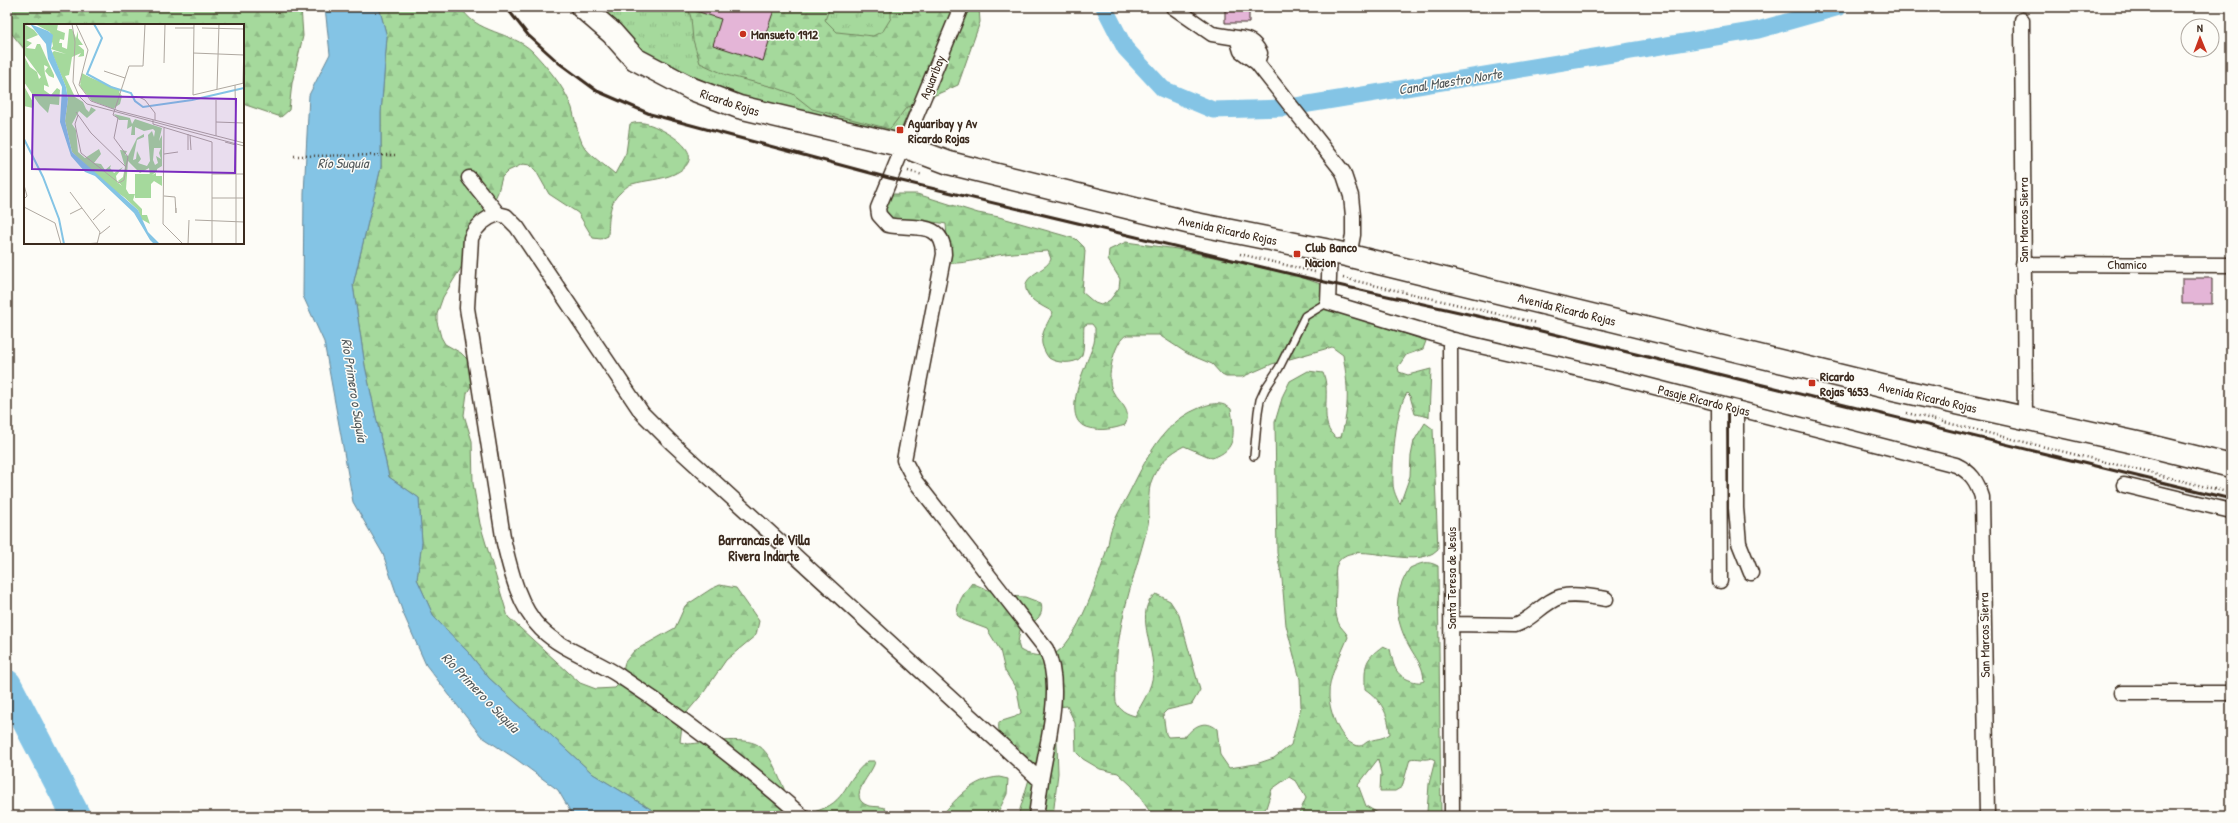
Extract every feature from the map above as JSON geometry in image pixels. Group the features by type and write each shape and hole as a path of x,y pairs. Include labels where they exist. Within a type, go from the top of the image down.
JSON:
{"main road":[{"name":"Ricardo Rojas","path":"582,7 612,33 635,59 692,89 746,109 904,146"},
{"name":"Avenida Ricardo Rojas","path":"904,146 949,163 1183,221 1340,253 2025,419 2142,444 2231,466"}],"street":[{"name":"Aguaribay","path":"961,7 904,146 880,200 879,215 888,225 934,231 942,239 944,246 944,254 905,448 904,460 915,481 1046,649 1052,662 1054,694 1036,816"},
{"path":"1173,7 1212,34 1246,38 1255,44 1260,53 1257,63 1283,99 1343,172 1351,196 1353,235 1340,253 1328,275 1328,302"},
{"name":"San Marcos Sierra","path":"2022,20 2025,419"},
{"path":"469,178 498,214"},
{"path":"802,816 761,780 698,730 609,669 552,639 539,628 527,610 510,569 504,543 467,308 471,238 474,229 490,216 498,214 506,216 517,227 647,418 672,443 1042,781"},
{"name":"Chamico","path":"2023,264 2231,265"},
{"name":"Pasaje Ricardo Rojas","path":"1328,302 1450,339 1736,408 1956,465"},
{"name":"Santa Teresa de Jesús","path":"1450,339 1452,816"},
{"path":"1719,404 1720,581"},
{"path":"1736,408 1739,543 1751,573"},
{"name":"San Marcos Sierra","path":"1956,465 1971,474 1979,486 1982,497 1987,816"},
{"path":"2124,485 2231,511"},
{"path":"1452,624 1515,625 1523,623 1559,597 1571,595 1606,599"},
{"path":"2122,693 2231,693"}],"lane":[{"path":"1254,456 1258,412 1260,400 1265,389 1279,368 1305,316 1328,302"}],"path":[{"path":"294,156 395,155"},
{"path":"894,168 925,175"},
{"path":"1239,254 1545,325"},
{"path":"1901,412 2231,493"}],"green space":[{"path":"7,7 301,7 303,36 292,83 289,110 281,117 244,104 244,24 24,24 24,49 7,28"},
{"path":"379,7 461,7 467,16 475,22 524,45 532,51 555,77 569,100 582,143 592,156 615,174 626,153 630,124 634,123 651,125 669,134 683,144 689,156 688,162 683,168 674,174 664,178 627,186 613,202 609,219 608,236 601,239 593,238 578,213 549,194 536,171 530,165 523,164 508,171 502,177 498,192 472,250 443,297 437,314 437,322 441,337 445,344 461,353 472,364 474,381 467,393 464,415 472,441 473,483 480,524 508,617 580,683 596,689 615,688 621,682 625,662 634,651 675,628 685,606 711,589 720,585 736,588 759,621 756,635 726,660 704,692 688,711 682,725 680,742 688,744 734,740 751,742 758,745 766,753 772,763 792,805 805,814 819,810 837,800 859,770 868,761 875,761 862,785 859,797 862,802 869,806 885,808 888,816 662,816 593,774 489,678 468,652 434,617 417,579 422,542 419,498 389,477 365,366 353,285 381,167 381,113 387,37"},
{"path":"595,7 950,7 898,138 746,100 643,53"},
{"path":"688,7 830,7 825,20 837,32 873,36 883,31 891,18 891,7 979,7 980,22 958,85 906,108 890,129 812,109 793,94 777,88 726,75 700,63 693,40 691,18"},
{"path":"893,194 917,194 978,213 999,217 1076,239 1084,247 1085,251 1082,292 1095,303 1101,305 1110,300 1119,288 1120,279 1108,260 1109,250 1126,242 1177,249 1295,275 1326,286 1328,307 1426,341 1423,349 1406,355 1398,367 1399,372 1408,375 1431,369 1429,417 1415,414 1410,396 1407,393 1403,401 1397,423 1393,463 1393,484 1395,494 1400,504 1410,476 1411,456 1414,441 1425,423 1433,429 1438,549 1427,556 1413,558 1366,553 1353,553 1342,557 1336,567 1336,609 1339,624 1348,637 1333,674 1329,689 1329,696 1331,710 1337,726 1347,740 1353,744 1362,746 1367,742 1390,734 1388,720 1383,708 1376,698 1365,689 1366,664 1376,651 1383,646 1390,649 1394,665 1398,673 1406,679 1412,681 1424,681 1423,672 1420,665 1406,641 1402,630 1399,620 1398,599 1404,578 1410,568 1424,563 1431,563 1438,566 1441,815 1428,816 1427,812 1429,784 1435,760 1431,758 1415,758 1410,759 1402,787 1395,791 1380,791 1381,773 1378,759 1358,785 1366,806 1383,816 1298,816 1306,798 1297,782 1289,777 1272,789 1266,808 1257,816 1153,816 1132,786 1118,773 1100,769 1083,759 1076,752 1075,723 1067,706 1058,707 1056,716 1058,773 1053,816 1018,816 1030,776 1018,747 1002,738 999,731 999,722 1015,717 1021,713 1017,690 1005,671 1000,650 987,629 963,620 957,615 960,602 972,583 1002,596 1025,597 1041,603 1041,613 1036,620 1020,630 1018,643 1020,650 1032,655 1045,655 1053,654 1062,648 1079,623 1099,573 1108,546 1110,532 1155,445 1173,424 1184,416 1210,404 1223,404 1231,409 1233,433 1230,445 1220,455 1212,458 1184,446 1162,462 1153,477 1149,489 1149,516 1147,529 1126,603 1119,641 1116,702 1124,711 1135,716 1149,690 1153,673 1153,663 1145,620 1149,601 1156,594 1170,601 1179,615 1200,690 1192,704 1167,710 1163,714 1166,734 1168,737 1186,736 1196,727 1204,724 1213,726 1217,729 1220,755 1229,768 1256,764 1274,758 1291,745 1301,707 1300,679 1286,625 1282,579 1277,553 1275,422 1283,395 1290,381 1308,371 1323,373 1326,390 1326,418 1328,426 1331,433 1337,438 1341,437 1347,406 1346,376 1343,355 1332,347 1272,364 1242,377 1226,377 1222,375 1212,364 1188,354 1159,335 1127,335 1119,343 1113,358 1110,374 1113,392 1126,409 1127,419 1125,425 1107,429 1089,428 1080,423 1075,414 1075,403 1081,376 1094,343 1095,328 1092,324 1087,324 1084,326 1083,350 1081,357 1078,360 1060,362 1052,360 1049,358 1042,346 1042,336 1053,312 1032,299 1026,290 1026,284 1029,279 1048,264 1051,259 1048,251 1009,253 970,261 949,263 946,224 899,220 883,214 883,205"},
{"path":"999,777 1008,779 1007,794 996,816 941,816 960,796 974,785 990,778"}],"water":[{"name":"Río Suquía","path":"325,7 379,7 387,37 381,113 381,167 353,285 365,366 389,477 419,498 422,542 417,579 434,617 468,652 489,678 593,774 662,816 573,816 558,790 516,759 481,736 426,665 403,613 383,554 353,502 324,342 303,296 304,194 309,95 330,54"}],"building":[{"name":"Mansueto 1912","path":"693,7 775,7 766,33 771,35 763,61 713,45 721,19 693,10"},
{"path":"1225,7 1249,7 1249,23 1225,23"},
{"path":"2182,278 2212,278 2212,304 2182,304"}],"waterway":[{"name":"Canal Maestro Norte","path":"1104,7 1125,48 1163,89 1213,110 1284,108 1758,30 1839,7"},
{"path":"7,684 76,816"}],"railway":[{"path":"506,7 528,35 559,63 597,91 650,114 889,178 1329,283 1504,322 2231,499"}],"place":[{"name":"Mansueto 1912","path":"743,34"},
{"name":"Aguaribay y Av Ricardo Rojas","path":"900,130"},
{"name":"Club Banco Nacion","path":"1297,254"},
{"name":"Ricardo Rojas 9653","path":"1812,383"}],"district":[{"name":"Barrancas de Villa Rivera Indarte","path":"764,548"}],"water label":[{"name":"Río Primero o Suquía","path":"355,390"},
{"name":"Río Primero o Suquía","path":"481,692"}]}
